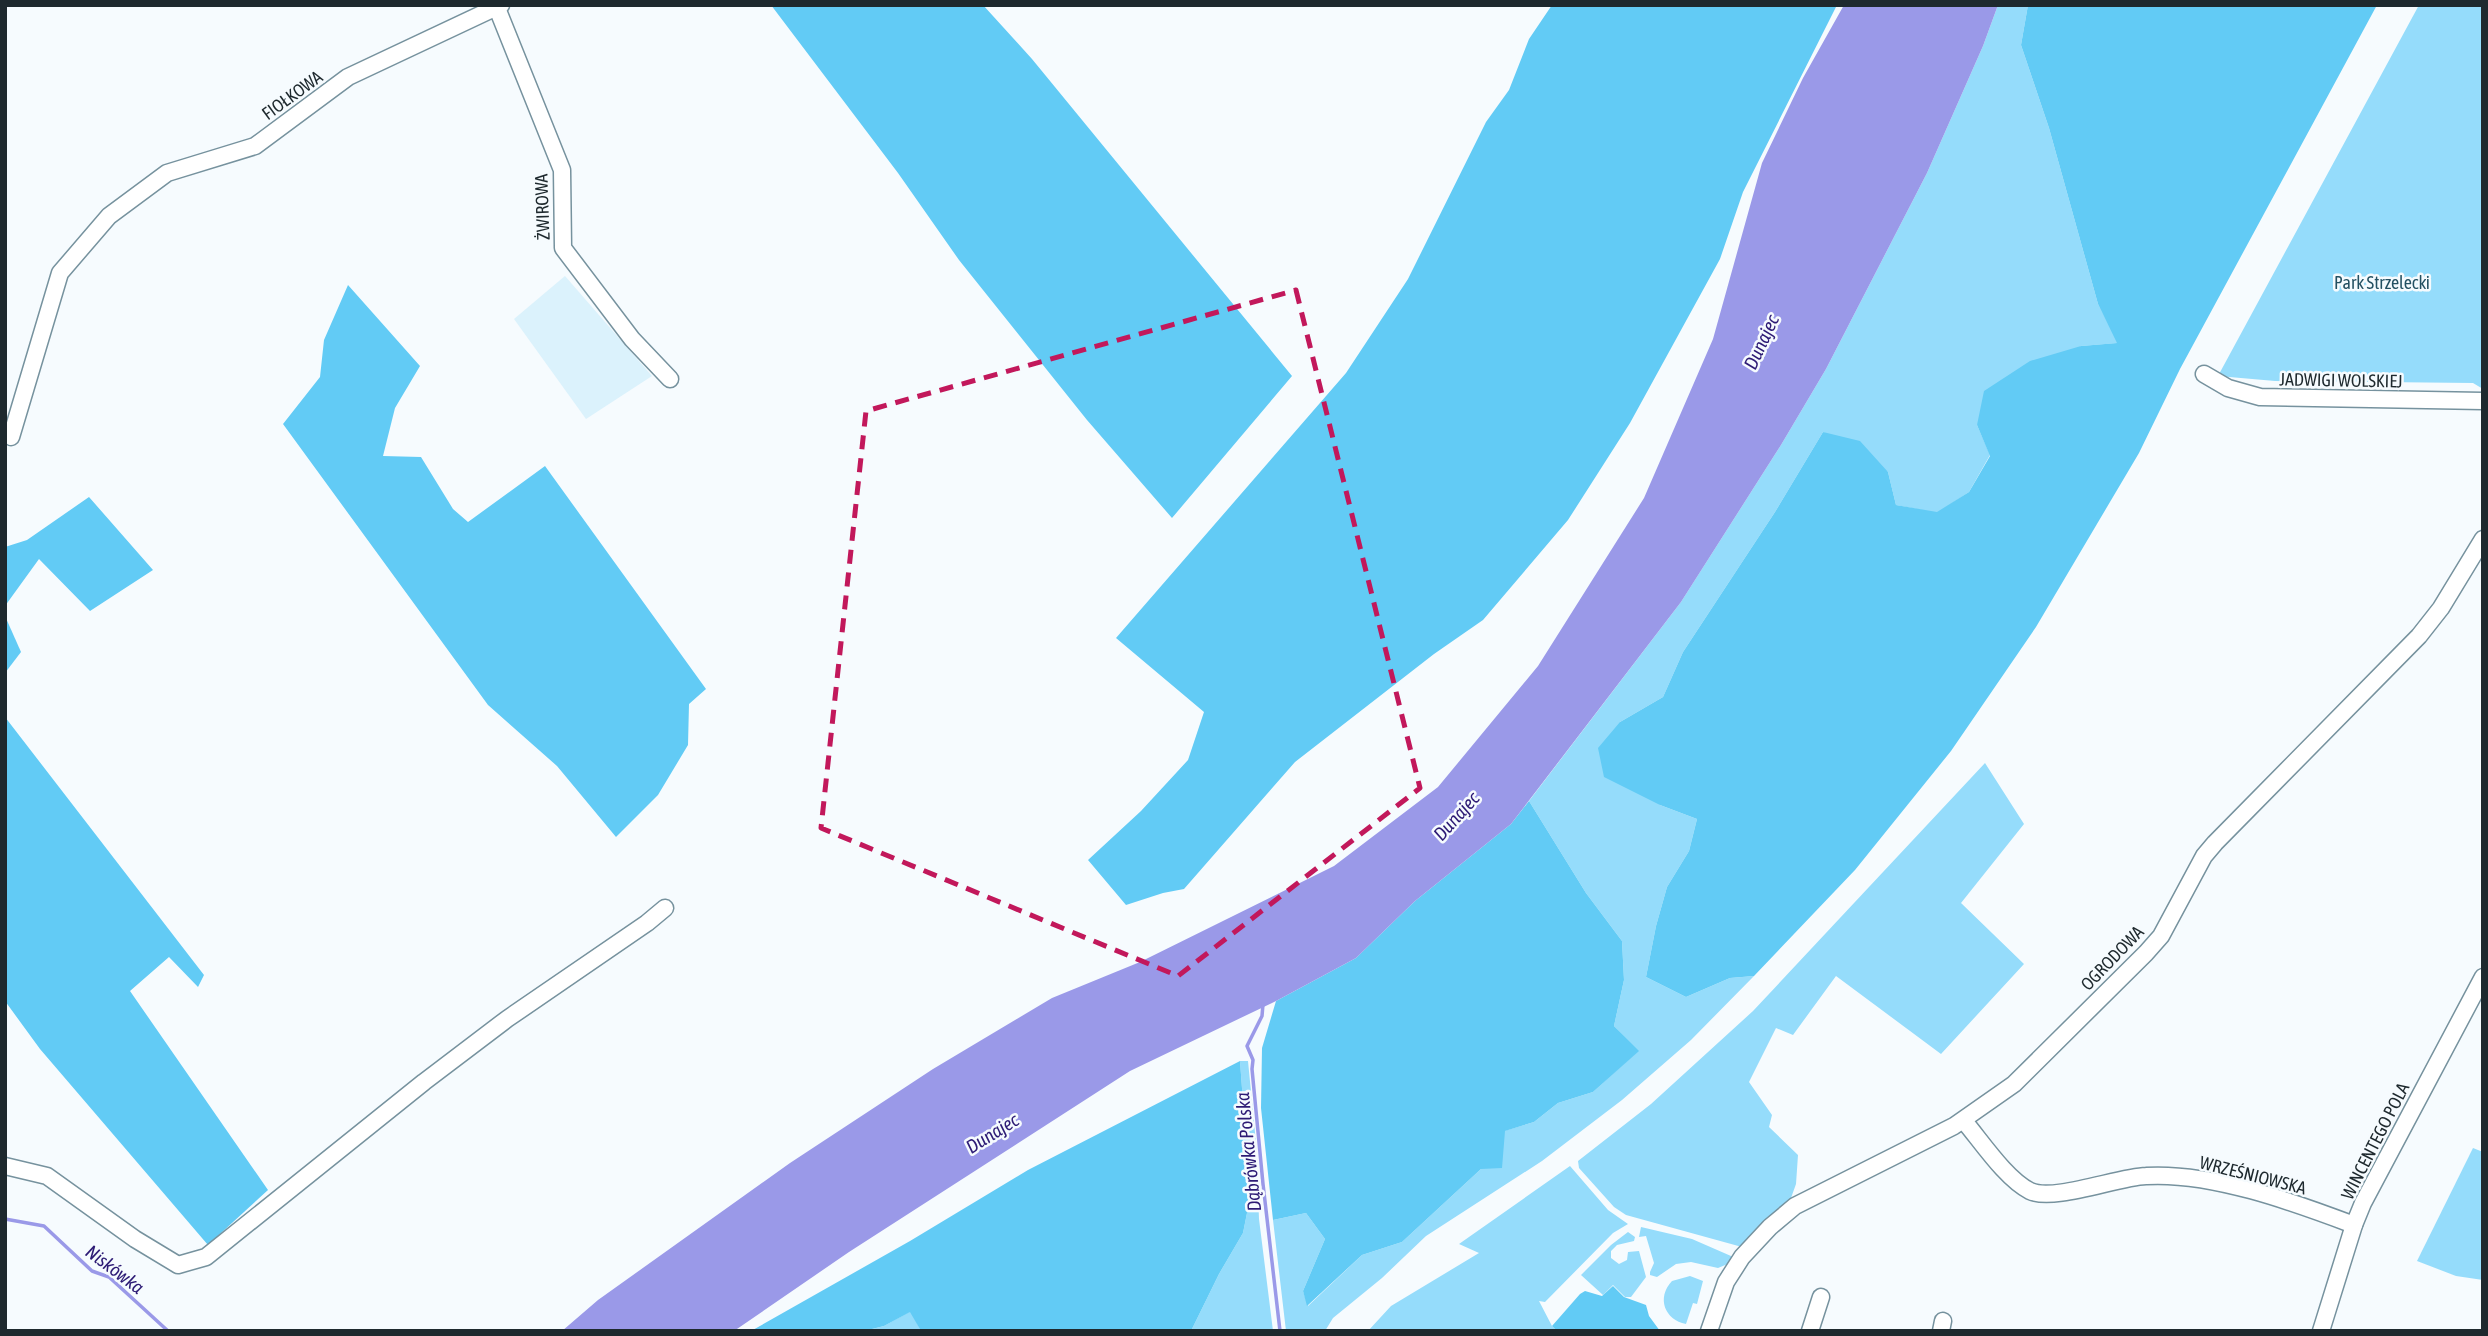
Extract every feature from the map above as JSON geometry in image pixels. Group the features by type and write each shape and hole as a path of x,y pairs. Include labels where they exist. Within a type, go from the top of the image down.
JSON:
{"street":[{"name":"FIOŁKOWA","path":"11,437 60,273 109,216 167,173 255,146 348,77 499,7"},
{"name":"ŻWIROWA","path":"499,7 562,170 563,248 632,339 670,379"},
{"name":"JADWIGI WOLSKIEJ","path":"2204,374 2228,388 2260,397 2483,401"},
{"name":"OGRODOWA","path":"1709,1331 1726,1282 1742,1256 1770,1227 1795,1206 1964,1121 2014,1084 2146,953 2169,922 2204,856 2419,636 2441,608 2483,539"},
{"path":"5,1166 47,1176 135,1239 178,1265 206,1256 507,1019 648,923 665,908"},
{"name":"WINCENTEGO POLA","path":"2321,1331 2354,1225 2386,1157 2483,977"},
{"name":"WRZEŚNIOWSKA","path":"1964,1121 2003,1168 2030,1191 2049,1194 2146,1176 2195,1179 2304,1206 2354,1225"},
{"path":"1810,1331 1821,1297"}],"highlighted area":[{"path":"1296,290 1420,788 1178,976 821,828 866,411"}],"shaded area":[{"path":"771,5 983,5 1032,59 1292,376 1172,518 1087,420 959,260 898,173"},
{"path":"1552,5 1837,5 1743,192 1720,259 1630,423 1568,520 1483,620 1434,654 1295,762 1184,889 1126,905 1088,860 1141,811 1188,760 1204,712 1116,638 1346,373 1408,279 1486,122 1509,90 1529,39"},
{"path":"2028,5 2377,5 2180,369 2139,453 2036,627 1951,751 1855,870 1754,976 1730,978 1686,997 1646,977 1667,887 1689,851 1697,819 1660,805 1604,777 1598,748 1620,722 1663,697 1683,652 1775,512 1823,432 1860,441 1888,472 1896,505 1937,512 1969,492 1990,456 1977,425 1984,391 2030,361 2081,346 2117,343 2098,304 2049,128 2021,45"},
{"path":"565,276 652,376 586,419 514,319"},
{"path":"348,285 420,366 395,408 383,456 421,457 453,509 468,522 545,466 706,689 689,704 688,745 658,795 616,837 557,766 488,705 283,424 320,377 324,340"},
{"path":"89,497 153,570 90,611 39,559 5,606 5,547 27,540"},
{"path":"5,616 21,652 5,673"},
{"path":"5,717 204,975 198,987 169,957 130,991 268,1190 208,1245 40,1049 5,1001"},
{"path":"1529,801 1586,893 1622,941 1624,980 1614,1026 1639,1051 1593,1092 1558,1103 1534,1122 1505,1131 1502,1168 1481,1169 1402,1242 1362,1255 1307,1306 1303,1291 1325,1239 1306,1213 1273,1220 1261,1108 1262,1048 1276,1001 1356,958 1415,901 1511,824"},
{"path":"1240,1061 1250,1198 1243,1233 1191,1331 921,1331 910,1312 884,1326 864,1331 751,1331 1028,1170"},
{"path":"1613,1286 1624,1297 1646,1305 1649,1316 1660,1331 1557,1331 1552,1326 1580,1294 1585,1291 1602,1296"}],"green space":[{"path":"1998,5 2028,5 2021,45 2049,128 2098,304 2118,343 2081,346 1977,425 1990,455 1969,492 1937,513 1896,505 1888,472 1823,432 1775,512 1683,652 1663,697 1620,722 1660,805 1697,819 1689,851 1667,887 1646,977 1686,997 1730,978 1754,976 1691,1040 1622,1100 1542,1161 1426,1236 1382,1278 1333,1318 1325,1331 1286,1331 1273,1220 1306,1213 1325,1239 1303,1291 1308,1306 1362,1255 1402,1242 1481,1169 1504,1131 1534,1122 1558,1103 1593,1092 1638,1051 1614,1026 1624,980 1622,941 1586,893 1529,801 1681,602 1826,369 1927,173 1983,46"},
{"name":"Park Strzelecki","path":"2419,5 2483,5 2483,389 2473,383 2275,381 2218,376"},
{"path":"1985,763 2024,824 1961,903 2024,964 1941,1054 1836,976 1793,1035 1776,1028 1749,1082 1772,1115 1769,1127 1798,1155 1796,1184 1791,1198 1742,1247 1626,1215 1614,1207 1579,1168 1578,1161 1651,1104 1753,1011"},
{"path":"1240,1061 1248,1061 1256,1143 1259,1219 1273,1331 1191,1331 1243,1233 1250,1198"},
{"path":"2473,1148 2483,1152 2483,1280 2456,1276 2417,1261"},
{"path":"1570,1166 1608,1210 1628,1224 1613,1233 1545,1302 1539,1301 1557,1331 1368,1331 1391,1306 1479,1253 1459,1244"},
{"path":"1641,1227 1692,1239 1731,1256 1735,1261 1718,1268 1691,1262 1676,1264 1657,1277 1650,1275 1654,1263 1646,1236 1639,1237"},
{"path":"1628,1232 1635,1237 1634,1241 1617,1245 1611,1251 1611,1258 1619,1264 1627,1260 1628,1252 1639,1251 1646,1277 1631,1297 1625,1297 1613,1285 1603,1295 1581,1275"},
{"path":"1690,1276 1703,1281 1697,1304 1693,1303 1686,1324 1668,1313 1664,1294 1672,1281"},
{"path":"911,1311 921,1331 864,1331 884,1326"}],"water":[{"name":"Dunajec","path":"1844,5 1998,5 1983,46 1927,173 1826,369 1781,445 1681,602 1511,824 1415,901 1356,958 1276,1001 1130,1071 849,1252 734,1331 562,1331 598,1300 790,1163 933,1069 1052,998 1140,962 1334,866 1438,787 1538,666 1644,498 1713,339 1762,163 1803,78"}],"waterway":[{"name":"Dąbrówka Polska","path":"1263,1004 1262,1016 1247,1046 1253,1060 1263,1184 1280,1331"},
{"name":"Niskówka","path":"5,1219 44,1226 92,1271 109,1277 168,1331"}]}
